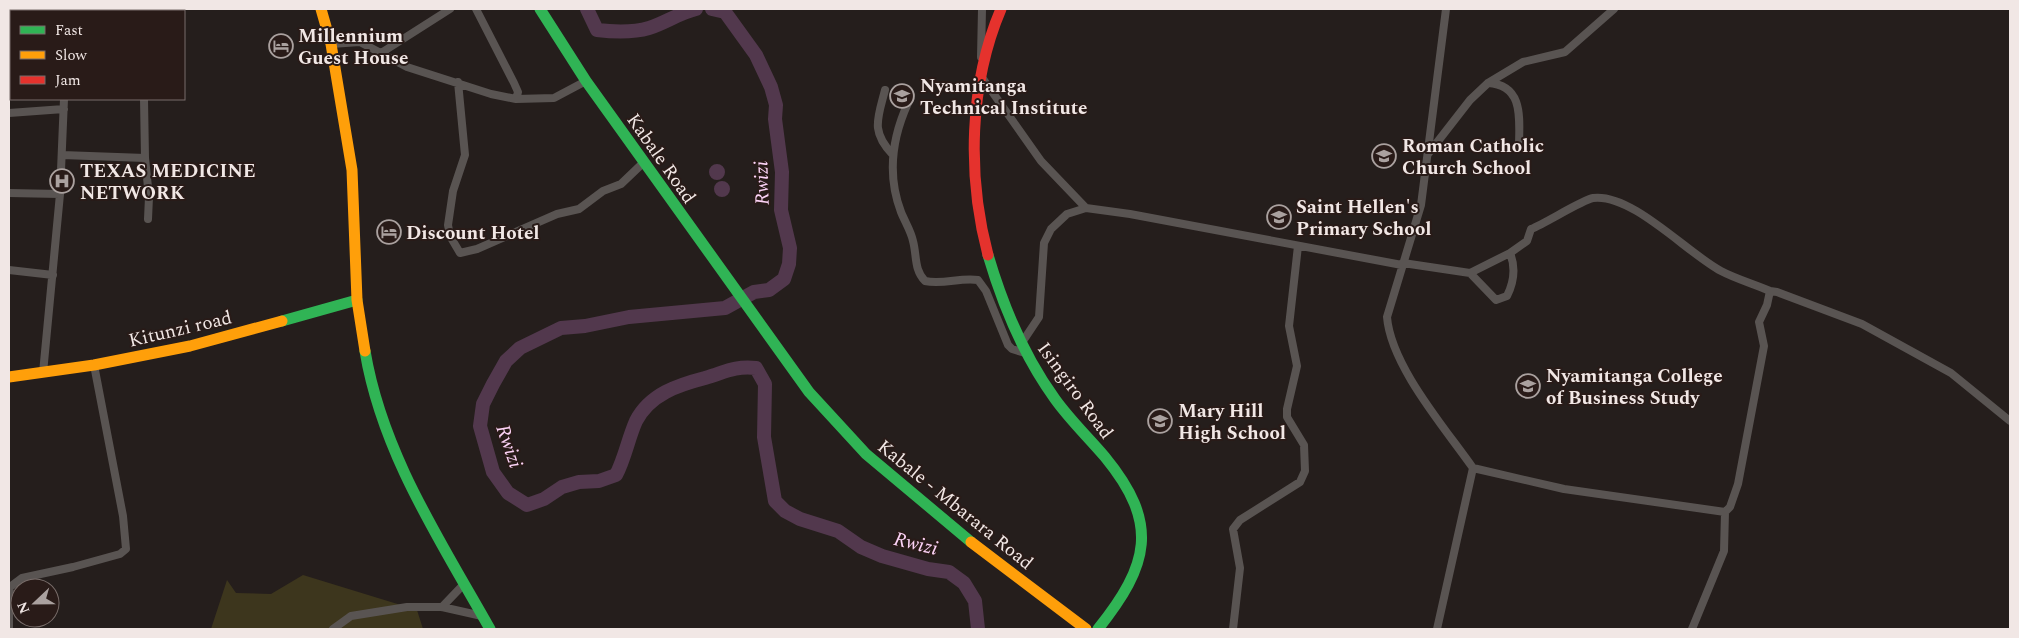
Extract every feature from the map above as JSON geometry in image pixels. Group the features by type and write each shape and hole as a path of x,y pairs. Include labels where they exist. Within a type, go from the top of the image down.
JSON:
{"main road":[{"name":"Kabale Road","path":"540,9 586,81 759,325"},
{"name":"Isingiro Road","path":"1002,9 994,25 981,76 974,124 975,182 980,226 990,269 1023,349 1069,418 1120,477 1134,503 1141,525 1142,549 1133,582 1123,599 1098,629"},
{"path":"321,11 331,44 352,170 357,300 368,368 378,406 392,450 422,509 490,629"},
{"name":"Kitunzi road","path":"9,377 94,365 190,346 357,300"},
{"name":"Kabale - Mbarara Road","path":"759,325 814,398 864,453 908,492 1086,629"}],"street":[{"path":"381,53 450,9"},
{"path":"476,9 514,82 518,92 516,99"},
{"path":"982,9 981,76 1041,161 1086,208"},
{"path":"1446,9 1421,205 1387,317 1388,334 1406,371 1473,468 1564,489 1725,512"},
{"path":"1428,154 1470,100 1488,83 1523,62 1565,52 1614,9"},
{"path":"331,44 360,42 407,67 491,94 516,99 554,98 586,81"},
{"path":"458,82 465,155 453,191 448,225 450,236 460,253 477,249 548,217 579,209 603,191 621,184 643,163"},
{"path":"1488,83 1496,84 1514,96 1519,107 1519,147"},
{"path":"885,90 876,126 878,137 893,155"},
{"path":"43,372 60,194 64,100"},
{"path":"144,100 144,158 149,197 148,220"},
{"path":"908,102 900,121 893,155 893,178 900,211 913,241 917,268 921,277 925,281 932,283 970,278 978,280 986,291 1008,344 1012,349 1023,349 1039,317 1047,236 1067,214 1086,208 1298,246 1470,274 1510,253 1526,241 1532,229 1544,225 1592,198 1612,201 1634,210 1720,270 1770,291 1829,310 1862,324 1951,373 2010,421"},
{"path":"9,113 64,109"},
{"path":"62,155 144,158"},
{"path":"9,193 60,194"},
{"path":"1233,629 1240,568 1233,529 1240,520 1300,482 1305,470 1304,445 1287,417 1287,409 1297,366 1289,326 1298,246"},
{"path":"1470,274 1496,300 1507,296 1512,286 1514,272 1510,253"},
{"path":"9,270 53,275"},
{"path":"1692,629 1724,551 1725,512 1730,507 1738,484 1764,346 1759,322 1767,305 1770,291"},
{"path":"9,629 10,587 22,578 82,565 120,554 126,548 123,516 94,365"},
{"path":"1437,629 1473,468"},
{"path":"442,607 464,584"},
{"path":"333,629 351,616 364,612 407,607 442,607 482,616"}],"shaded area":[{"path":"717,164 723,166 725,172 723,178 717,180 711,178 709,172 711,166"},
{"path":"719,181 725,181 730,186 728,195 719,197 714,192 714,186"},
{"path":"303,575 417,610 423,629 211,629 227,580 236,593 271,594"}],"waterway":[{"name":"Rwizi","path":"587,9 597,30 623,32 649,28 696,9"},
{"name":"Rwizi","path":"712,9 725,12 756,55 771,87 776,105 775,119 782,172 781,210 790,248 789,264 784,279 769,290 754,292 725,308 629,317 585,326 561,328 520,348 506,361 483,404 480,426 493,472 508,493 527,505 544,499 562,487 579,482 599,481 616,475 636,421 657,397 685,384 730,370 756,368 765,384 764,437 775,501 785,511 800,519 838,531 861,547 882,556 928,569 949,572 964,583 975,601 978,629"}],"traffic: fast":[{"path":"540,9 586,81 809,392 866,454 971,542"},
{"path":"988,255 1007,311 1033,365 1061,407 1105,457 1123,481 1134,503 1140,524 1141,544 1137,564 1128,585 1098,629"},
{"path":"282,321 357,300"},
{"path":"365,351 373,389 399,460 433,529 490,629"}],"traffic: slow":[{"path":"321,9 331,44 352,170 357,300 365,351"},
{"path":"9,377 94,365 190,346 282,321"},
{"path":"971,542 1086,629"}],"traffic: jam":[{"path":"988,255 981,225 977,194 974,162 975,131 977,99 983,68 990,38 1001,9"}],"place":[{"name":"Millennium Guest House","path":"281,46"},
{"name":"Nyamitanga Technical Institute","path":"902,96"},
{"name":"Roman Catholic Church School","path":"1384,156"},
{"name":"TEXAS MEDICINE NETWORK","path":"62,181"},
{"name":"Saint Hellen's Primary School","path":"1279,217"},
{"name":"Discount Hotel","path":"389,232"},
{"name":"Nyamitanga College of Business Study","path":"1528,386"},
{"name":"Mary Hill High School","path":"1160,421"}]}
